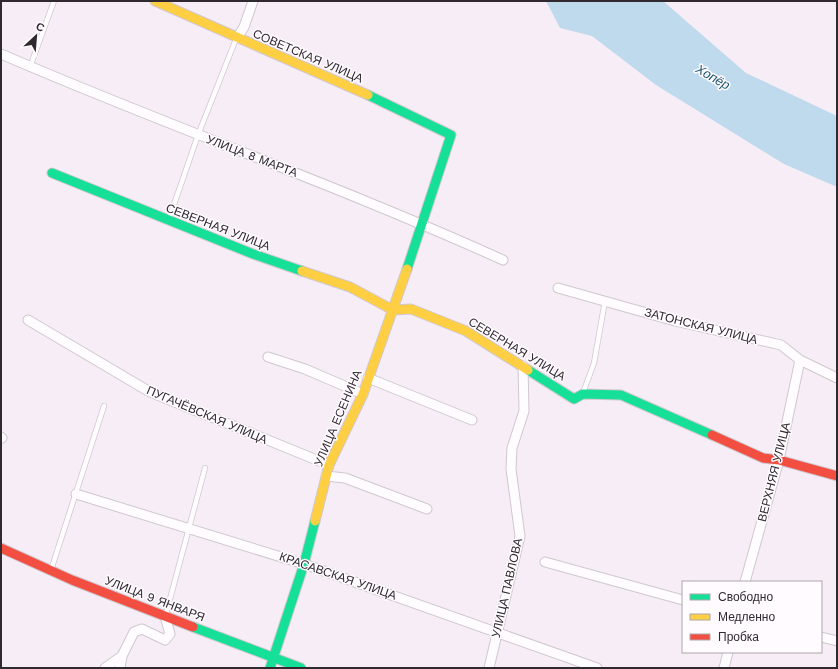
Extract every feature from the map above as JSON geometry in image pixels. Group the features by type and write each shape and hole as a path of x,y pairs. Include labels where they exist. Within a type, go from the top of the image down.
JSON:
{"street":[{"name":"СОВЕТСКАЯ УЛИЦА","path":"155,1 345,84 451,135"},
{"path":"237,38 244,27 253,1"},
{"name":"УЛИЦА 8 МАРТА","path":"1,54 198,135 422,223 503,260"},
{"name":"УЛИЦА ЕСЕНИНА","path":"270,668 304,564 329,465 363,394 393,310 451,135"},
{"name":"СЕВЕРНАЯ УЛИЦА","path":"52,173 253,254 350,286 393,310 410,309 466,331 574,399 583,394 621,395 763,458 779,460 837,476"},
{"name":"ЗАТОНСКАЯ УЛИЦА","path":"558,288 675,321 782,345 800,360 837,378"},
{"name":"ПУГАЧЁВСКАЯ УЛИЦА","path":"28,320 150,392 329,465"},
{"path":"268,357 305,369 363,394"},
{"name":"ВЕРХНЯЯ УЛИЦА","path":"745,581 779,460 800,360"},
{"name":"УЛИЦА ПАВЛОВА","path":"489,668 520,536 511,469 512,448 524,411 523,366"},
{"path":"368,378 472,420"},
{"path":"326,476 345,478 426,509"},
{"name":"КРАСАВСКАЯ УЛИЦА","path":"76,494 304,564 597,668"},
{"name":"УЛИЦА 9 ЯНВАРЯ","path":"1,548 72,580 301,668"},
{"path":"545,562 682,600"},
{"path":"120,668 122,656 134,632 142,629 165,640 170,634 165,616"},
{"path":"822,637 837,641"},
{"path":"724,668 728,653"},
{"path":"105,668 122,656"}],"lane":[{"path":"30,67 54,1"},
{"path":"168,221 198,135 237,38"},
{"path":"583,394 594,363 605,301"},
{"path":"51,570 104,406"},
{"path":"165,616 205,468"}],"water":[{"name":"Хопёр","path":"546,1 663,1 746,73 837,116 837,187 784,164 656,85 592,36 560,28"}],"traffic: fast":[{"path":"368,95 451,135 407,269"},
{"path":"52,173 253,254 302,271"},
{"path":"528,370 574,399 583,394 621,395 712,435"},
{"path":"270,668 304,564 315,521"},
{"path":"193,627 301,668"}],"traffic: slow":[{"path":"155,1 368,95"},
{"path":"315,521 329,465 363,394 407,269"},
{"path":"302,271 350,287 393,310 411,309 466,331 528,370"}],"traffic: jam":[{"path":"712,435 763,458 779,460 837,476"},
{"path":"1,548 72,580 193,627"}]}
